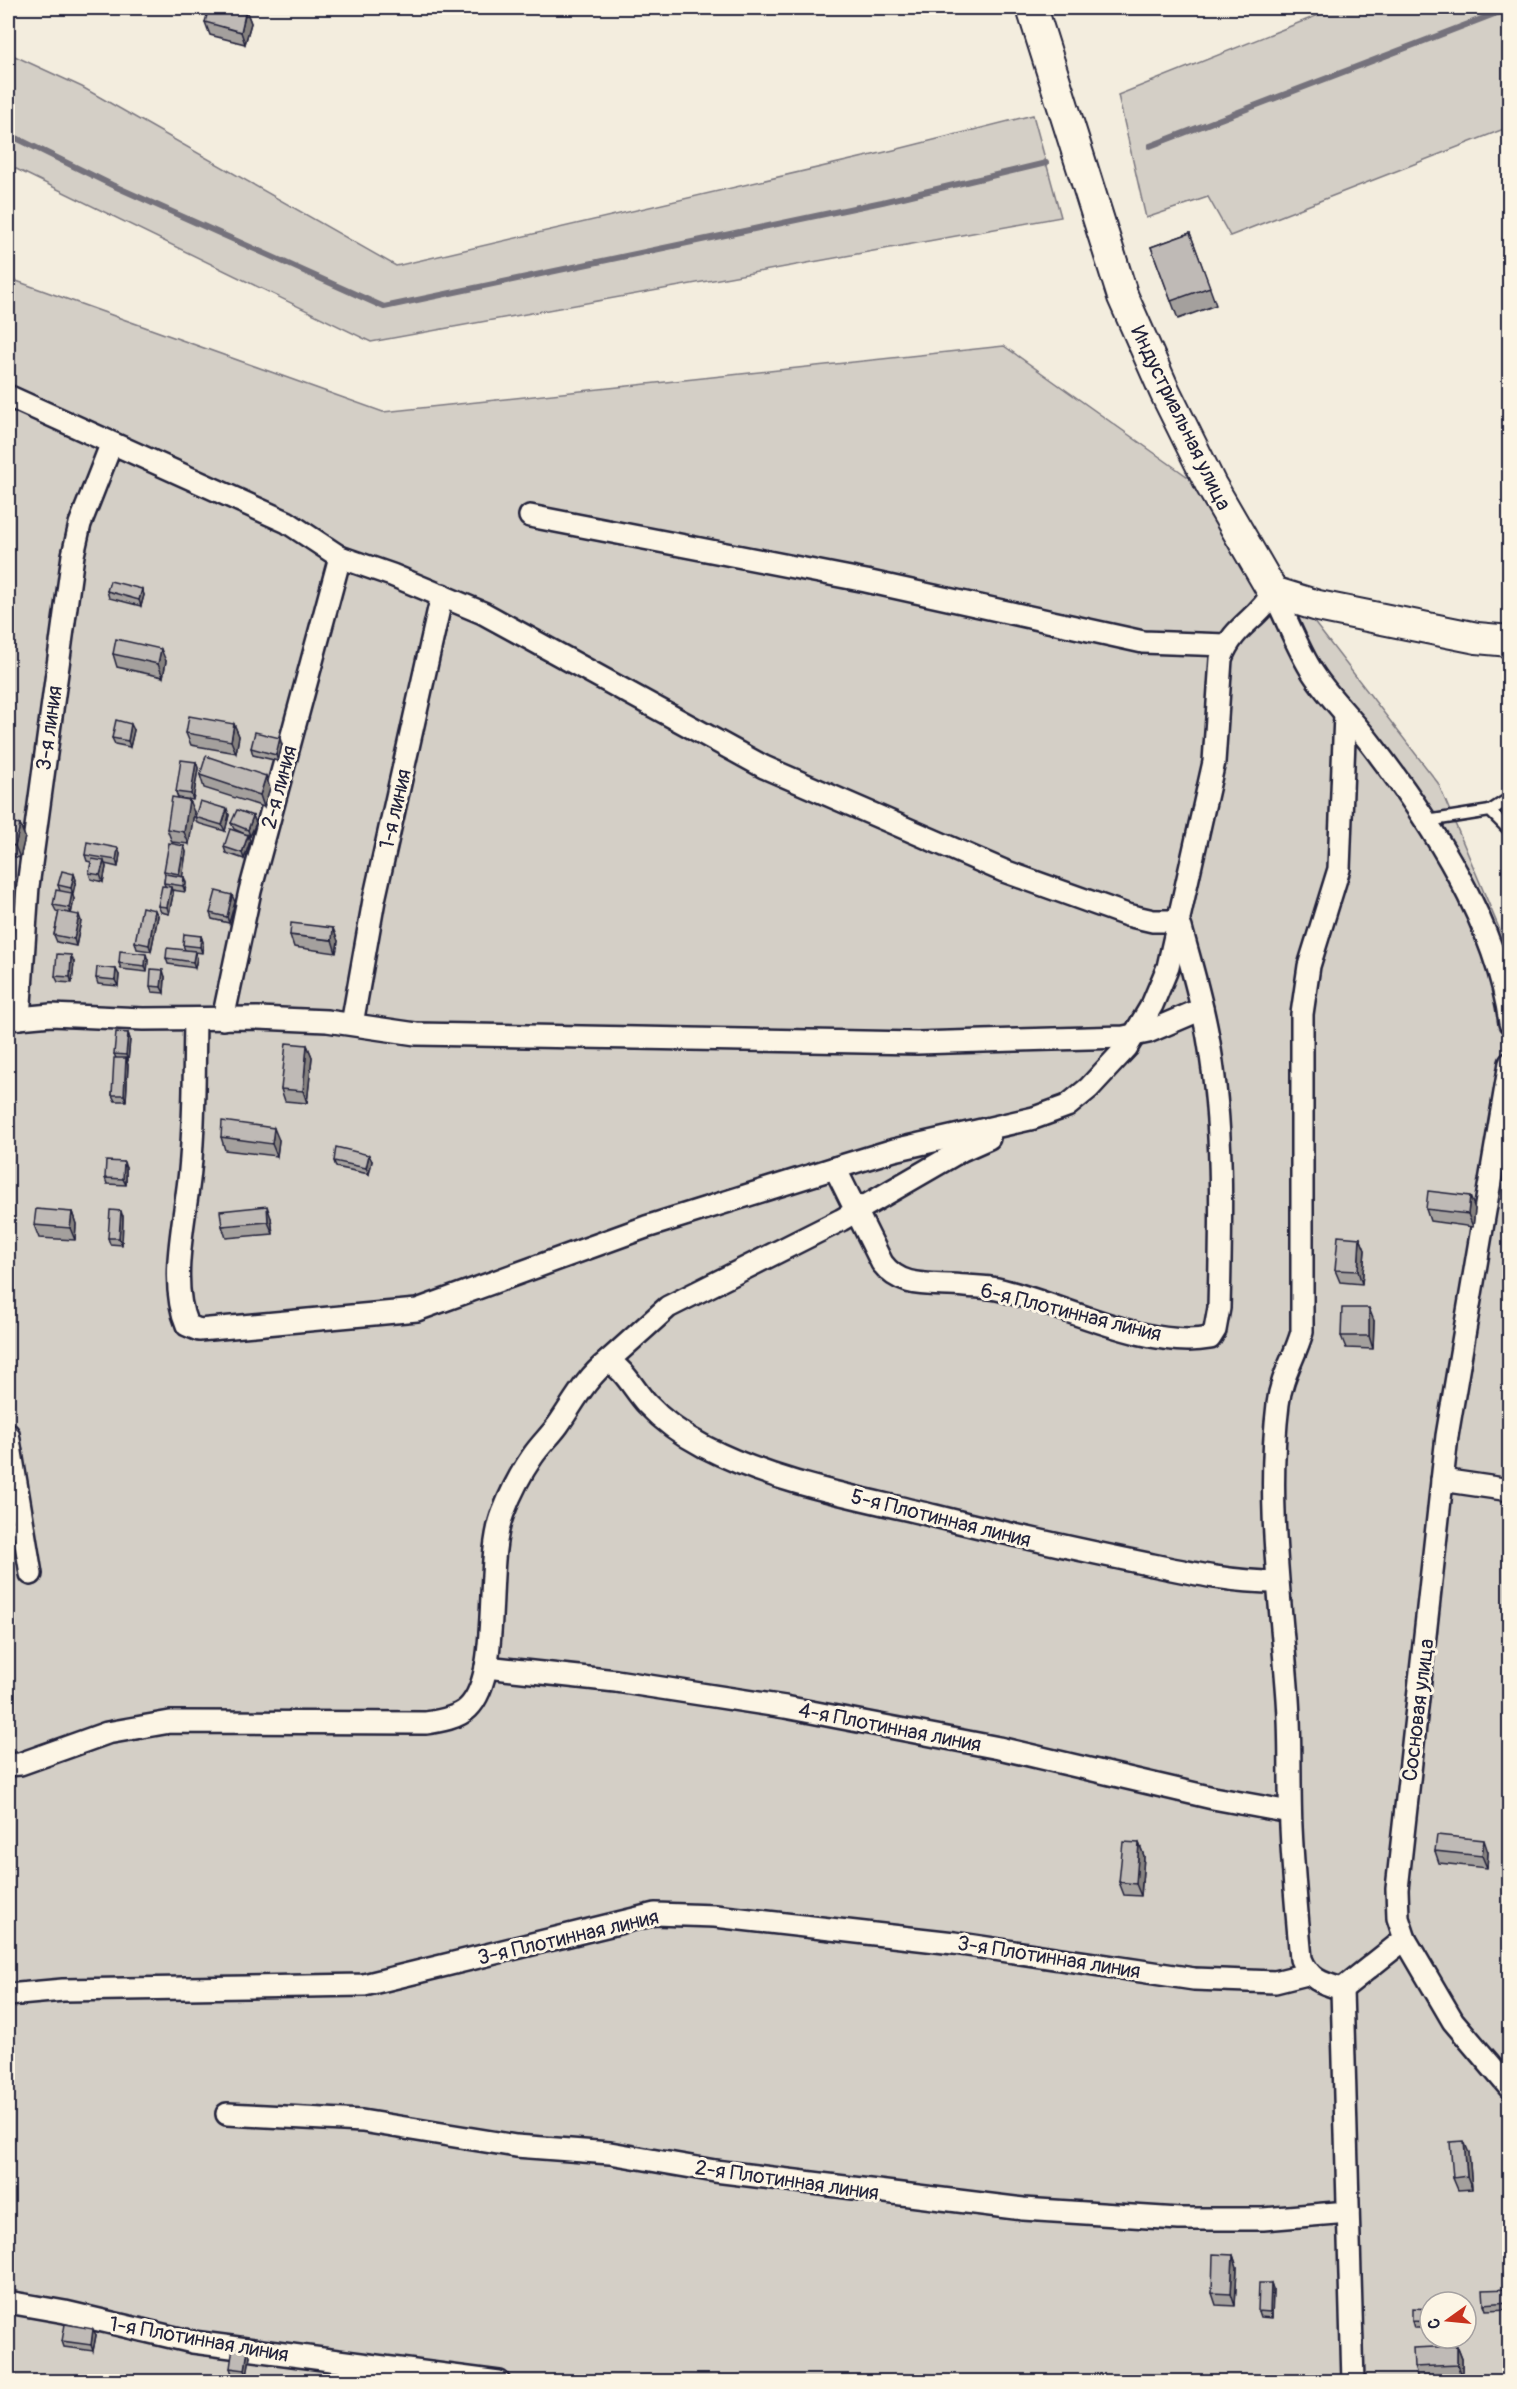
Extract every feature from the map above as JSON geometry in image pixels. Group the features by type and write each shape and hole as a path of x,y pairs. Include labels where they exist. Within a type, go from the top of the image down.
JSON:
{"main road":[{"name":"Индустриальная улица","path":"1032,8 1123,297 1165,392 1211,485 1273,592"},
{"path":"1273,592 1318,606 1477,638 1509,641"}],"street":[{"path":"8,396 111,445 287,522 340,557 442,595 483,613 764,767 1004,871 1127,915 1153,921 1179,921"},
{"name":"3-я линия","path":"13,1018 28,886 73,555 80,524 111,445"},
{"path":"530,516 866,581 1143,642 1226,645"},
{"name":"2-я линия","path":"223,1019 250,891 340,557"},
{"path":"8,1765 20,1764 107,1733 171,1722 309,1724 442,1720 468,1709 480,1692 486,1667 493,1562 502,1514 533,1455 549,1438 582,1387 668,1307 855,1212 962,1150 1067,1106 1089,1088 1135,1035 1152,1005 1168,967 1179,921 1214,762 1221,659 1226,645 1250,616 1264,608 1273,592"},
{"path":"1273,592 1312,672 1370,742 1427,821 1452,866 1484,936 1501,982 1509,1023"},
{"name":"1-я линия","path":"352,1024 374,900 442,595"},
{"path":"1342,1989 1320,1983 1307,1974 1300,1959 1290,1812 1288,1699 1277,1582 1275,1481 1278,1405 1287,1366 1297,1351 1302,1332 1302,1014 1309,966 1339,869 1345,714"},
{"path":"13,1018 51,1015 352,1024 416,1034 917,1042 1097,1039 1135,1035 1202,1009 1179,921"},
{"name":"6-я Плотинная линия","path":"855,1212 882,1263 891,1275 905,1282 997,1289 1125,1329 1170,1338 1198,1340 1210,1338 1215,1330 1220,1308 1221,1168 1210,1045 1202,1009"},
{"path":"195,1019 190,1169 182,1229 180,1279 182,1314 187,1325 199,1330 417,1310 646,1227 835,1168 894,1150 1034,1118"},
{"name":"Сосновая улица","path":"1509,1063 1501,1166 1447,1436 1397,1889 1398,1917 1406,1939 1454,2021 1509,2088"},
{"path":"835,1168 855,1212"},
{"name":"5-я Плотинная линия","path":"608,1361 618,1367 632,1386 666,1422 703,1446 755,1469 803,1484 1053,1546 1243,1582 1277,1582"},
{"path":"8,1434 31,1574"},
{"path":"1442,1480 1509,1490"},
{"name":"4-я Плотинная линия","path":"486,1667 616,1681 785,1707 999,1748 1213,1798 1290,1812"},
{"name":"3-я Плотинная линия","path":"8,1995 63,1990 364,1985 655,1914 715,1916 954,1943 1194,1979 1275,1982 1307,1974"},
{"path":"1342,1989 1406,1939"},
{"path":"1342,1989 1353,2382"},
{"name":"2-я Плотинная линия","path":"227,2115 362,2121 516,2146 610,2153 726,2173 1023,2210 1179,2219 1263,2219 1348,2212"},
{"name":"1-я Плотинная линия","path":"8,2302 65,2312 193,2342 499,2382"}],"lane":[{"path":"1427,821 1490,811 1509,798"},
{"path":"1490,811 1509,831"}],"shaded area":[{"path":"1336,8 1509,8 1509,127 1230,236 1208,197 1146,218 1118,95"},
{"path":"8,53 82,87 396,266 894,150 1033,115 1061,217 371,342 8,165"},
{"path":"8,278 383,412 1004,346 1219,499 1438,783 1509,952 1509,2381 8,2382"}],"building":[{"path":"209,8 246,10 241,32 205,22"},
{"path":"1190,233 1210,287 1171,301 1151,247"},
{"path":"110,581 142,589 139,600 107,591"},
{"path":"116,639 161,649 158,664 113,654"},
{"path":"189,716 234,724 231,741 186,733"},
{"path":"116,720 131,724 128,741 112,738"},
{"path":"255,732 280,738 276,755 251,748"},
{"path":"206,756 266,776 260,795 200,775"},
{"path":"181,760 196,762 191,794 176,792"},
{"path":"172,797 189,800 184,832 167,829"},
{"path":"200,801 227,809 222,825 195,817"},
{"path":"237,810 253,816 248,830 231,823"},
{"path":"8,822 20,825 15,846 8,844"},
{"path":"230,829 248,835 242,853 224,847"},
{"path":"87,842 118,848 116,860 85,855"},
{"path":"169,843 184,846 179,874 164,871"},
{"path":"92,859 104,861 100,875 89,873"},
{"path":"62,871 74,874 71,888 58,885"},
{"path":"165,874 184,877 183,886 164,883"},
{"path":"162,886 171,887 167,907 158,906"},
{"path":"56,890 72,893 69,908 53,905"},
{"path":"216,891 232,895 227,917 210,913"},
{"path":"142,907 155,910 149,945 135,942"},
{"path":"59,911 79,915 74,939 54,935"},
{"path":"291,923 333,928 332,940 290,935"},
{"path":"184,934 201,936 200,947 183,945"},
{"path":"167,948 195,951 193,962 166,958"},
{"path":"120,951 146,954 145,966 119,963"},
{"path":"57,954 71,955 70,977 55,976"},
{"path":"97,967 116,969 115,980 96,978"},
{"path":"151,969 163,970 161,987 150,986"},
{"path":"116,1032 128,1033 126,1055 114,1054"},
{"path":"286,1043 307,1045 303,1091 281,1089"},
{"path":"114,1058 126,1058 124,1095 112,1095"},
{"path":"222,1121 274,1128 272,1144 221,1137"},
{"path":"336,1147 369,1155 366,1168 334,1161"},
{"path":"106,1161 124,1162 123,1179 105,1178"},
{"path":"1428,1191 1470,1196 1468,1214 1426,1209"},
{"path":"267,1206 268,1222 222,1226 220,1211"},
{"path":"36,1209 72,1212 70,1228 34,1225"},
{"path":"110,1210 121,1211 119,1238 108,1238"},
{"path":"1338,1236 1360,1238 1358,1271 1335,1270"},
{"path":"1342,1308 1369,1308 1369,1336 1341,1336"},
{"path":"1437,1835 1484,1840 1482,1856 1435,1851"},
{"path":"1123,1842 1139,1843 1136,1884 1119,1882"},
{"path":"1464,2141 1467,2176 1453,2178 1450,2142"},
{"path":"1213,2254 1233,2255 1231,2294 1212,2293"},
{"path":"1259,2283 1271,2283 1270,2312 1258,2311"},
{"path":"1509,2289 1509,2302 1484,2304 1483,2290"},
{"path":"1412,2308 1418,2308 1418,2321 1412,2321"},
{"path":"65,2324 93,2329 91,2345 62,2341"},
{"path":"233,2347 248,2349 245,2370 230,2368"},
{"path":"1413,2348 1457,2350 1457,2365 1414,2367"}],"waterway":[{"path":"1150,146 1510,8"},
{"path":"8,134 112,185 384,307 882,202 1046,163"}]}
